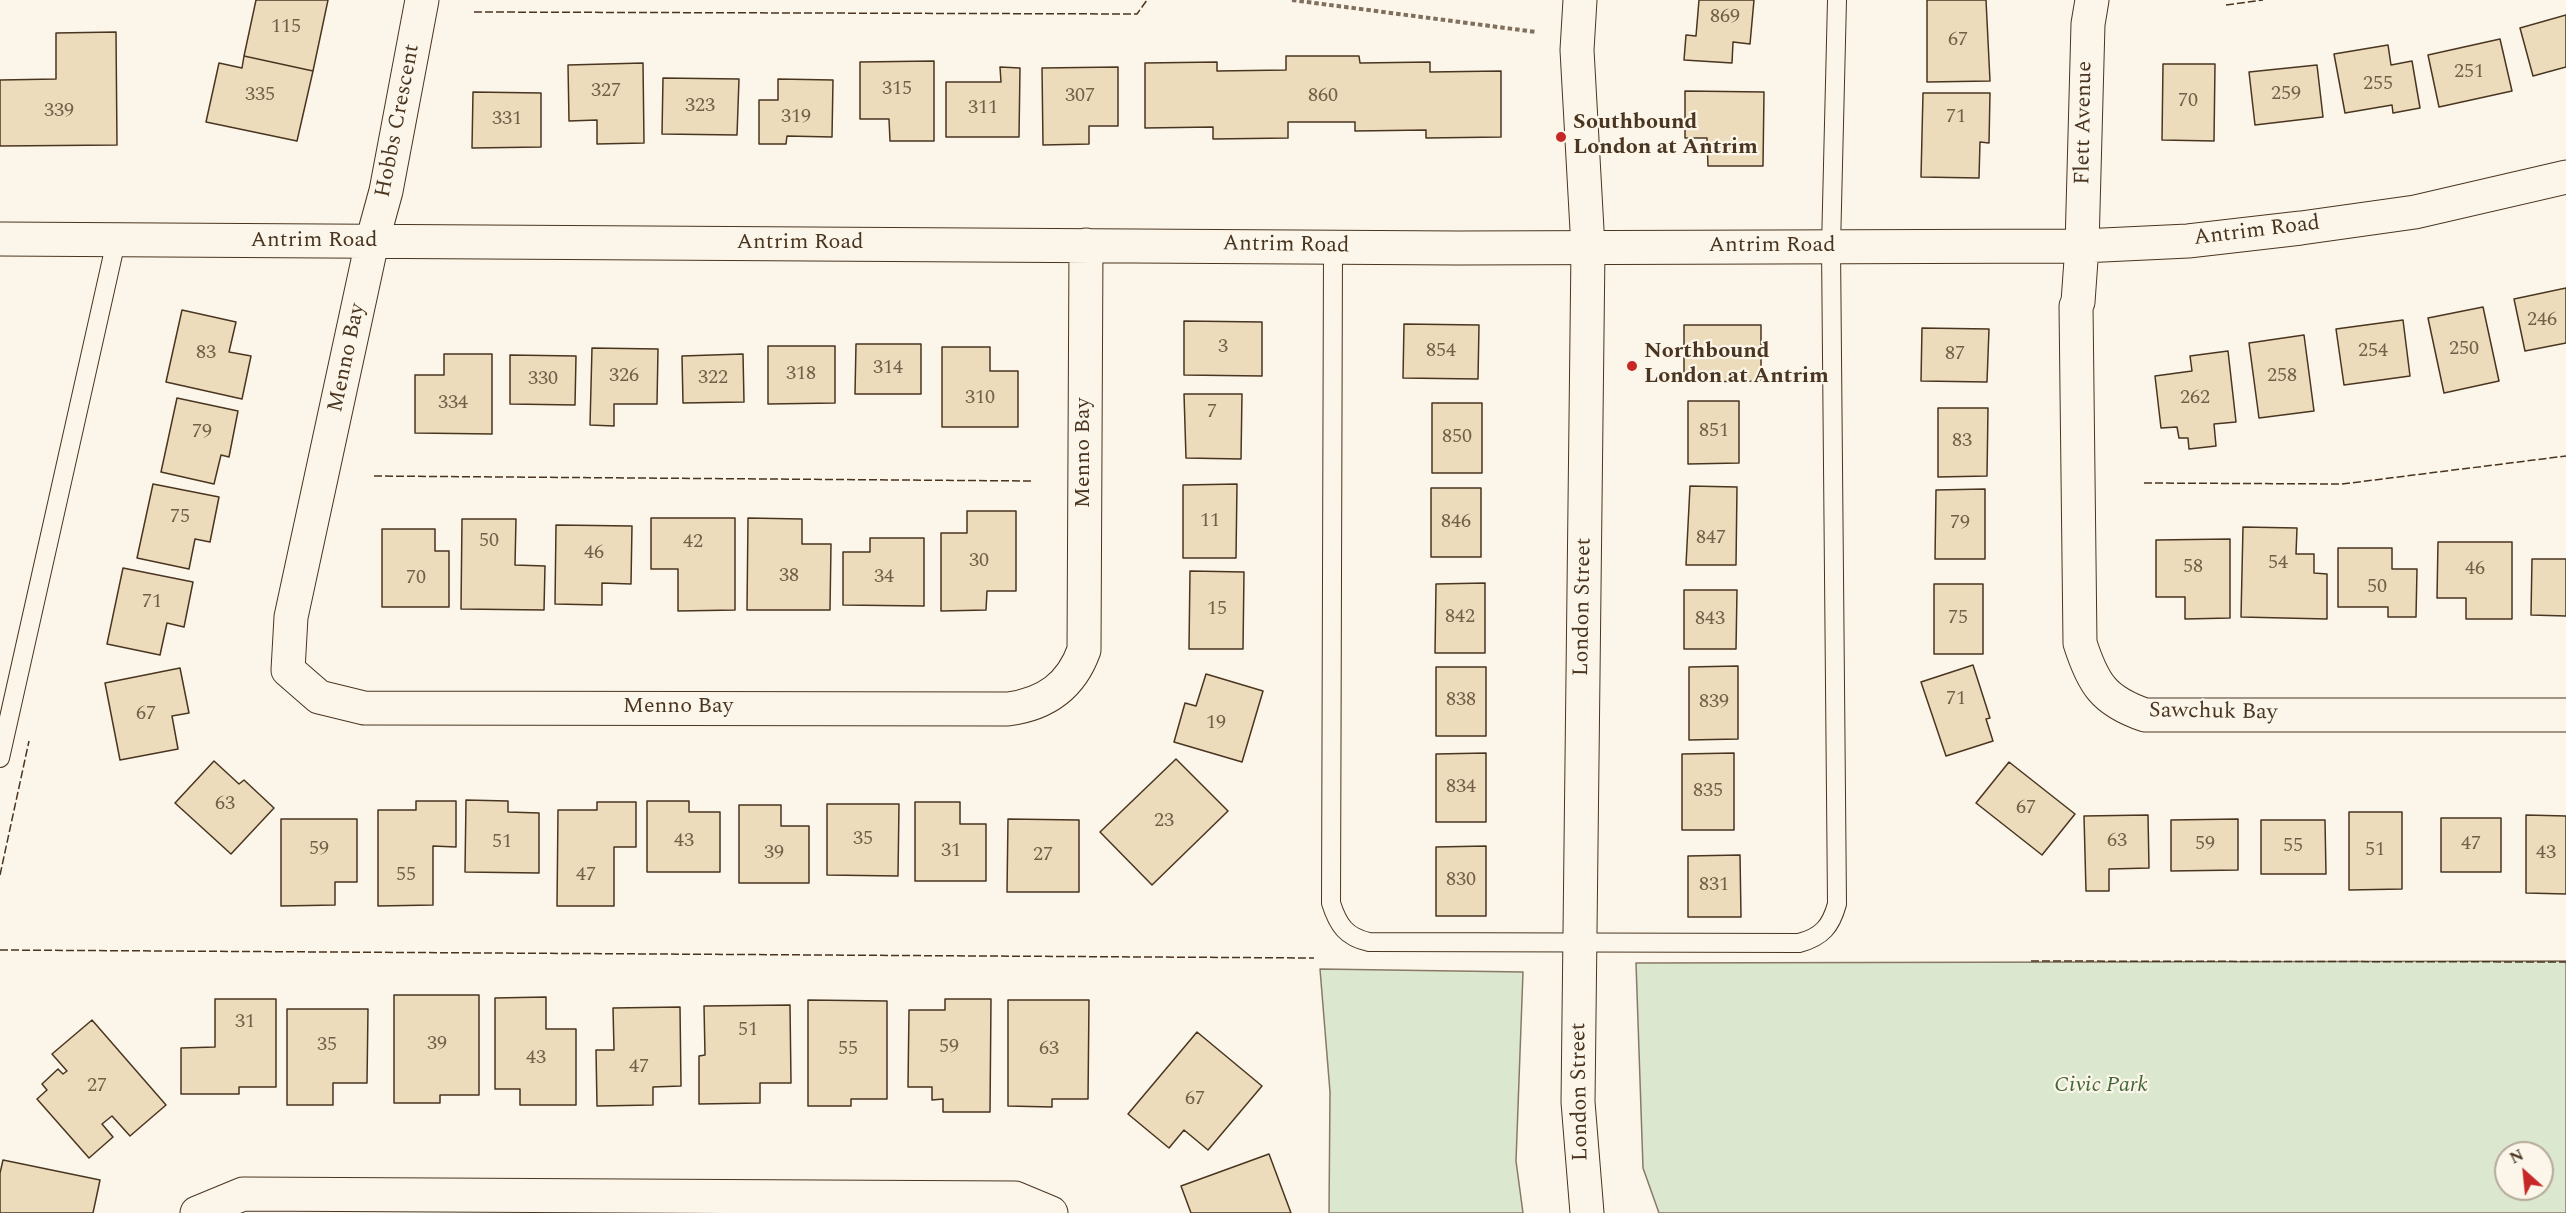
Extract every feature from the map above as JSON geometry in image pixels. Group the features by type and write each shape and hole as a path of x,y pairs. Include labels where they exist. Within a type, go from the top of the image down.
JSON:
{"street":[{"name":"Hobbs Crescent","path":"372,242 386,191 422,0"},
{"name":"London Street","path":"1580,0 1577,50 1588,248 1578,1102 1587,1213"},
{"name":"Flett Avenue","path":"2082,246 2088,24 2092,0"},
{"name":"Antrim Road","path":"0,239 1588,248 2082,246 2188,241 2415,212 2566,177"},
{"name":"Menno Bay","path":"372,242 291,617 288,670 319,697 364,708 1008,709 1042,701 1070,679 1084,650 1086,245"},
{"name":"Sawchuk Bay","path":"2082,246 2076,306 2080,643 2088,668 2101,690 2121,707 2145,715 2566,715"},
{"path":"197,1213 243,1194 625,1205 1016,1198 1051,1213"}],"lane":[{"path":"1333,247 1331,903 1336,919 1344,931 1356,939 1369,942 1799,943 1813,939 1825,931 1833,919 1837,904 1832,247 1837,0"},
{"path":"0,758 116,241"}],"path":[{"path":"1292,0 1536,32"}],"green space":[{"name":"Civic Park","path":"2566,961 2566,1213 1659,1213 1643,1168 1636,963"},
{"path":"1320,969 1523,972 1516,1161 1523,1213 1329,1213 1330,1092"}],"building":[{"path":"256,0 328,0 313,71 244,56"},
{"path":"1699,0 1754,0 1750,44 1733,42 1732,63 1684,60 1686,35 1696,36"},
{"path":"1927,0 1986,0 1990,81 1927,82"},
{"path":"2566,15 2566,67 2533,76 2520,28"},
{"path":"116,32 117,145 0,146 0,80 56,79 56,33"},
{"path":"2500,39 2512,91 2439,107 2428,55"},
{"path":"2388,45 2391,65 2412,61 2420,108 2393,113 2392,105 2345,113 2334,54"},
{"path":"244,56 313,71 297,141 206,122 219,63 242,68"},
{"path":"1286,56 1359,56 1360,63 1430,62 1430,72 1501,71 1501,137 1426,138 1426,130 1355,131 1355,122 1288,122 1288,138 1213,139 1213,127 1145,128 1145,63 1217,62 1217,71 1286,70"},
{"path":"934,61 934,141 890,141 889,119 860,119 860,62"},
{"path":"643,63 644,143 597,144 597,120 569,121 568,65"},
{"path":"2163,64 2215,64 2214,141 2162,140"},
{"path":"2317,65 2323,117 2255,125 2249,72"},
{"path":"1000,67 1020,68 1019,137 946,137 946,82 1001,82"},
{"path":"1118,67 1118,126 1089,126 1089,144 1043,145 1042,68"},
{"path":"663,78 739,79 737,135 662,134"},
{"path":"778,79 833,80 832,137 787,136 786,144 759,144 759,100 778,100"},
{"path":"1685,91 1764,92 1763,166 1708,166 1707,138 1685,138"},
{"path":"473,92 541,93 541,147 472,148"},
{"path":"1923,93 1990,93 1989,143 1980,142 1979,178 1921,177"},
{"path":"2566,288 2566,343 2525,351 2514,299"},
{"path":"2483,307 2499,381 2444,393 2428,318"},
{"path":"182,310 236,322 229,352 251,356 242,399 166,382"},
{"path":"2403,320 2410,376 2344,385 2336,329"},
{"path":"1184,321 1262,322 1262,376 1184,375"},
{"path":"1404,324 1479,325 1478,379 1403,378"},
{"path":"1684,325 1761,325 1761,381 1684,382"},
{"path":"1922,328 1989,329 1987,382 1921,381"},
{"path":"2304,335 2314,411 2259,418 2249,343"},
{"path":"856,344 921,344 921,394 855,394"},
{"path":"768,346 835,346 835,403 768,404"},
{"path":"942,347 990,347 990,371 1018,371 1018,427 942,427"},
{"path":"592,348 658,349 657,404 614,404 614,426 590,425"},
{"path":"2228,351 2236,422 2214,424 2216,446 2189,449 2188,438 2179,438 2177,427 2161,428 2155,376 2192,371 2190,356"},
{"path":"444,354 492,354 492,434 415,433 415,375 444,375"},
{"path":"743,354 744,402 683,403 682,356"},
{"path":"510,355 576,356 575,405 510,404"},
{"path":"1184,394 1242,394 1241,459 1186,458"},
{"path":"177,398 238,411 229,457 221,455 214,484 161,472"},
{"path":"1688,401 1739,401 1739,463 1688,464"},
{"path":"1432,403 1482,403 1482,473 1432,473"},
{"path":"1938,408 1988,408 1987,476 1938,477"},
{"path":"153,484 219,497 210,542 195,539 189,569 137,558"},
{"path":"1237,484 1236,558 1183,558 1183,485"},
{"path":"1690,486 1737,487 1736,565 1686,565"},
{"path":"1431,488 1481,488 1481,557 1431,557"},
{"path":"1985,489 1985,559 1935,559 1936,490"},
{"path":"967,511 1016,511 1016,591 987,591 986,610 941,611 941,533 967,533"},
{"path":"651,518 735,518 735,610 678,611 678,569 651,569"},
{"path":"748,518 802,519 802,544 831,544 830,610 747,610"},
{"path":"462,519 516,519 515,565 545,566 544,610 461,609"},
{"path":"556,525 632,526 631,584 602,583 602,605 555,604"},
{"path":"2243,527 2297,528 2296,554 2314,554 2314,573 2327,574 2327,619 2241,617"},
{"path":"382,529 435,529 435,551 449,551 449,607 382,607"},
{"path":"870,538 924,538 924,606 843,605 843,552 870,552"},
{"path":"2230,539 2230,618 2185,619 2185,597 2156,597 2156,540"},
{"path":"2438,542 2512,542 2512,619 2466,619 2466,598 2437,598"},
{"path":"2338,548 2392,548 2392,569 2417,569 2416,617 2388,617 2388,607 2338,607"},
{"path":"2532,559 2566,559 2566,616 2531,615"},
{"path":"123,568 193,582 184,627 167,623 160,655 107,644"},
{"path":"1190,571 1244,572 1243,649 1189,649"},
{"path":"1485,583 1485,653 1435,653 1436,584"},
{"path":"1934,584 1983,584 1983,654 1934,654"},
{"path":"1684,590 1737,590 1736,649 1684,649"},
{"path":"1973,665 1990,718 1986,719 1993,741 1946,756 1921,682"},
{"path":"1738,666 1738,739 1689,740 1689,667"},
{"path":"1436,667 1486,667 1486,736 1436,736"},
{"path":"180,668 189,713 172,716 178,749 120,760 105,683"},
{"path":"1206,674 1263,691 1242,762 1174,742 1185,703 1196,706"},
{"path":"1486,753 1486,822 1436,822 1436,754"},
{"path":"1734,753 1734,830 1682,830 1682,754"},
{"path":"1176,759 1228,811 1152,885 1100,832"},
{"path":"214,761 239,784 244,780 274,808 231,854 175,803"},
{"path":"2009,762 2075,814 2042,855 1976,803"},
{"path":"466,800 508,801 508,812 539,813 539,873 465,872"},
{"path":"416,801 456,801 456,847 433,846 433,905 378,906 378,810 416,810"},
{"path":"647,801 689,801 689,812 720,812 720,872 647,872"},
{"path":"597,802 636,802 636,847 614,847 614,906 557,906 558,810 597,810"},
{"path":"915,802 960,802 960,824 986,824 986,881 915,881"},
{"path":"827,804 899,804 898,876 827,875"},
{"path":"739,805 781,805 781,826 809,826 809,883 739,883"},
{"path":"2349,812 2402,812 2402,889 2349,890"},
{"path":"2148,815 2149,868 2109,869 2109,891 2086,891 2084,816"},
{"path":"2526,815 2566,816 2566,894 2526,893"},
{"path":"2441,818 2501,818 2501,872 2441,872"},
{"path":"281,819 357,819 357,882 335,882 335,905 281,906"},
{"path":"1008,819 1079,820 1079,892 1007,892"},
{"path":"2238,819 2238,870 2171,871 2171,820"},
{"path":"2261,820 2325,820 2326,874 2261,874"},
{"path":"1486,846 1486,916 1436,916 1436,847"},
{"path":"1740,855 1741,917 1688,917 1688,856"},
{"path":"394,995 479,995 479,1095 440,1095 440,1103 394,1103"},
{"path":"546,997 546,1029 576,1029 576,1105 520,1105 520,1089 495,1089 495,998"},
{"path":"215,999 276,999 276,1087 239,1087 239,1094 181,1094 181,1048 215,1047"},
{"path":"945,999 991,999 990,1112 943,1112 943,1099 932,1100 932,1087 908,1087 909,1010 945,1010"},
{"path":"808,1000 887,1001 887,1099 851,1099 851,1106 808,1106"},
{"path":"1008,1000 1089,1000 1088,1099 1052,1099 1052,1107 1008,1106"},
{"path":"790,1005 791,1083 760,1083 760,1103 699,1104 699,1056 705,1055 704,1006"},
{"path":"680,1007 681,1086 653,1087 653,1105 597,1106 596,1050 614,1050 613,1008"},
{"path":"287,1009 368,1009 367,1083 333,1083 333,1105 287,1105"},
{"path":"92,1020 166,1105 130,1136 112,1116 102,1124 113,1137 89,1158 37,1099 47,1090 42,1084 58,1069 63,1074 67,1071 52,1054"},
{"path":"1197,1032 1262,1086 1208,1150 1184,1130 1169,1148 1128,1114"},
{"path":"1269,1154 1291,1213 1191,1213 1181,1186"},
{"path":"3,1160 100,1180 93,1213 0,1213 0,1173"}],"fence":[{"path":"474,12 1137,14 1147,0"},
{"path":"2226,5 2263,0"},
{"path":"2144,483 2342,484 2566,456"},
{"path":"374,476 1034,481"},
{"path":"0,875 29,741"},
{"path":"0,950 1314,958"},
{"path":"2031,961 2566,962"}],"place":[{"name":"Southbound London at Antrim","path":"1561,137"},
{"name":"Northbound London at Antrim","path":"1632,366"}]}
